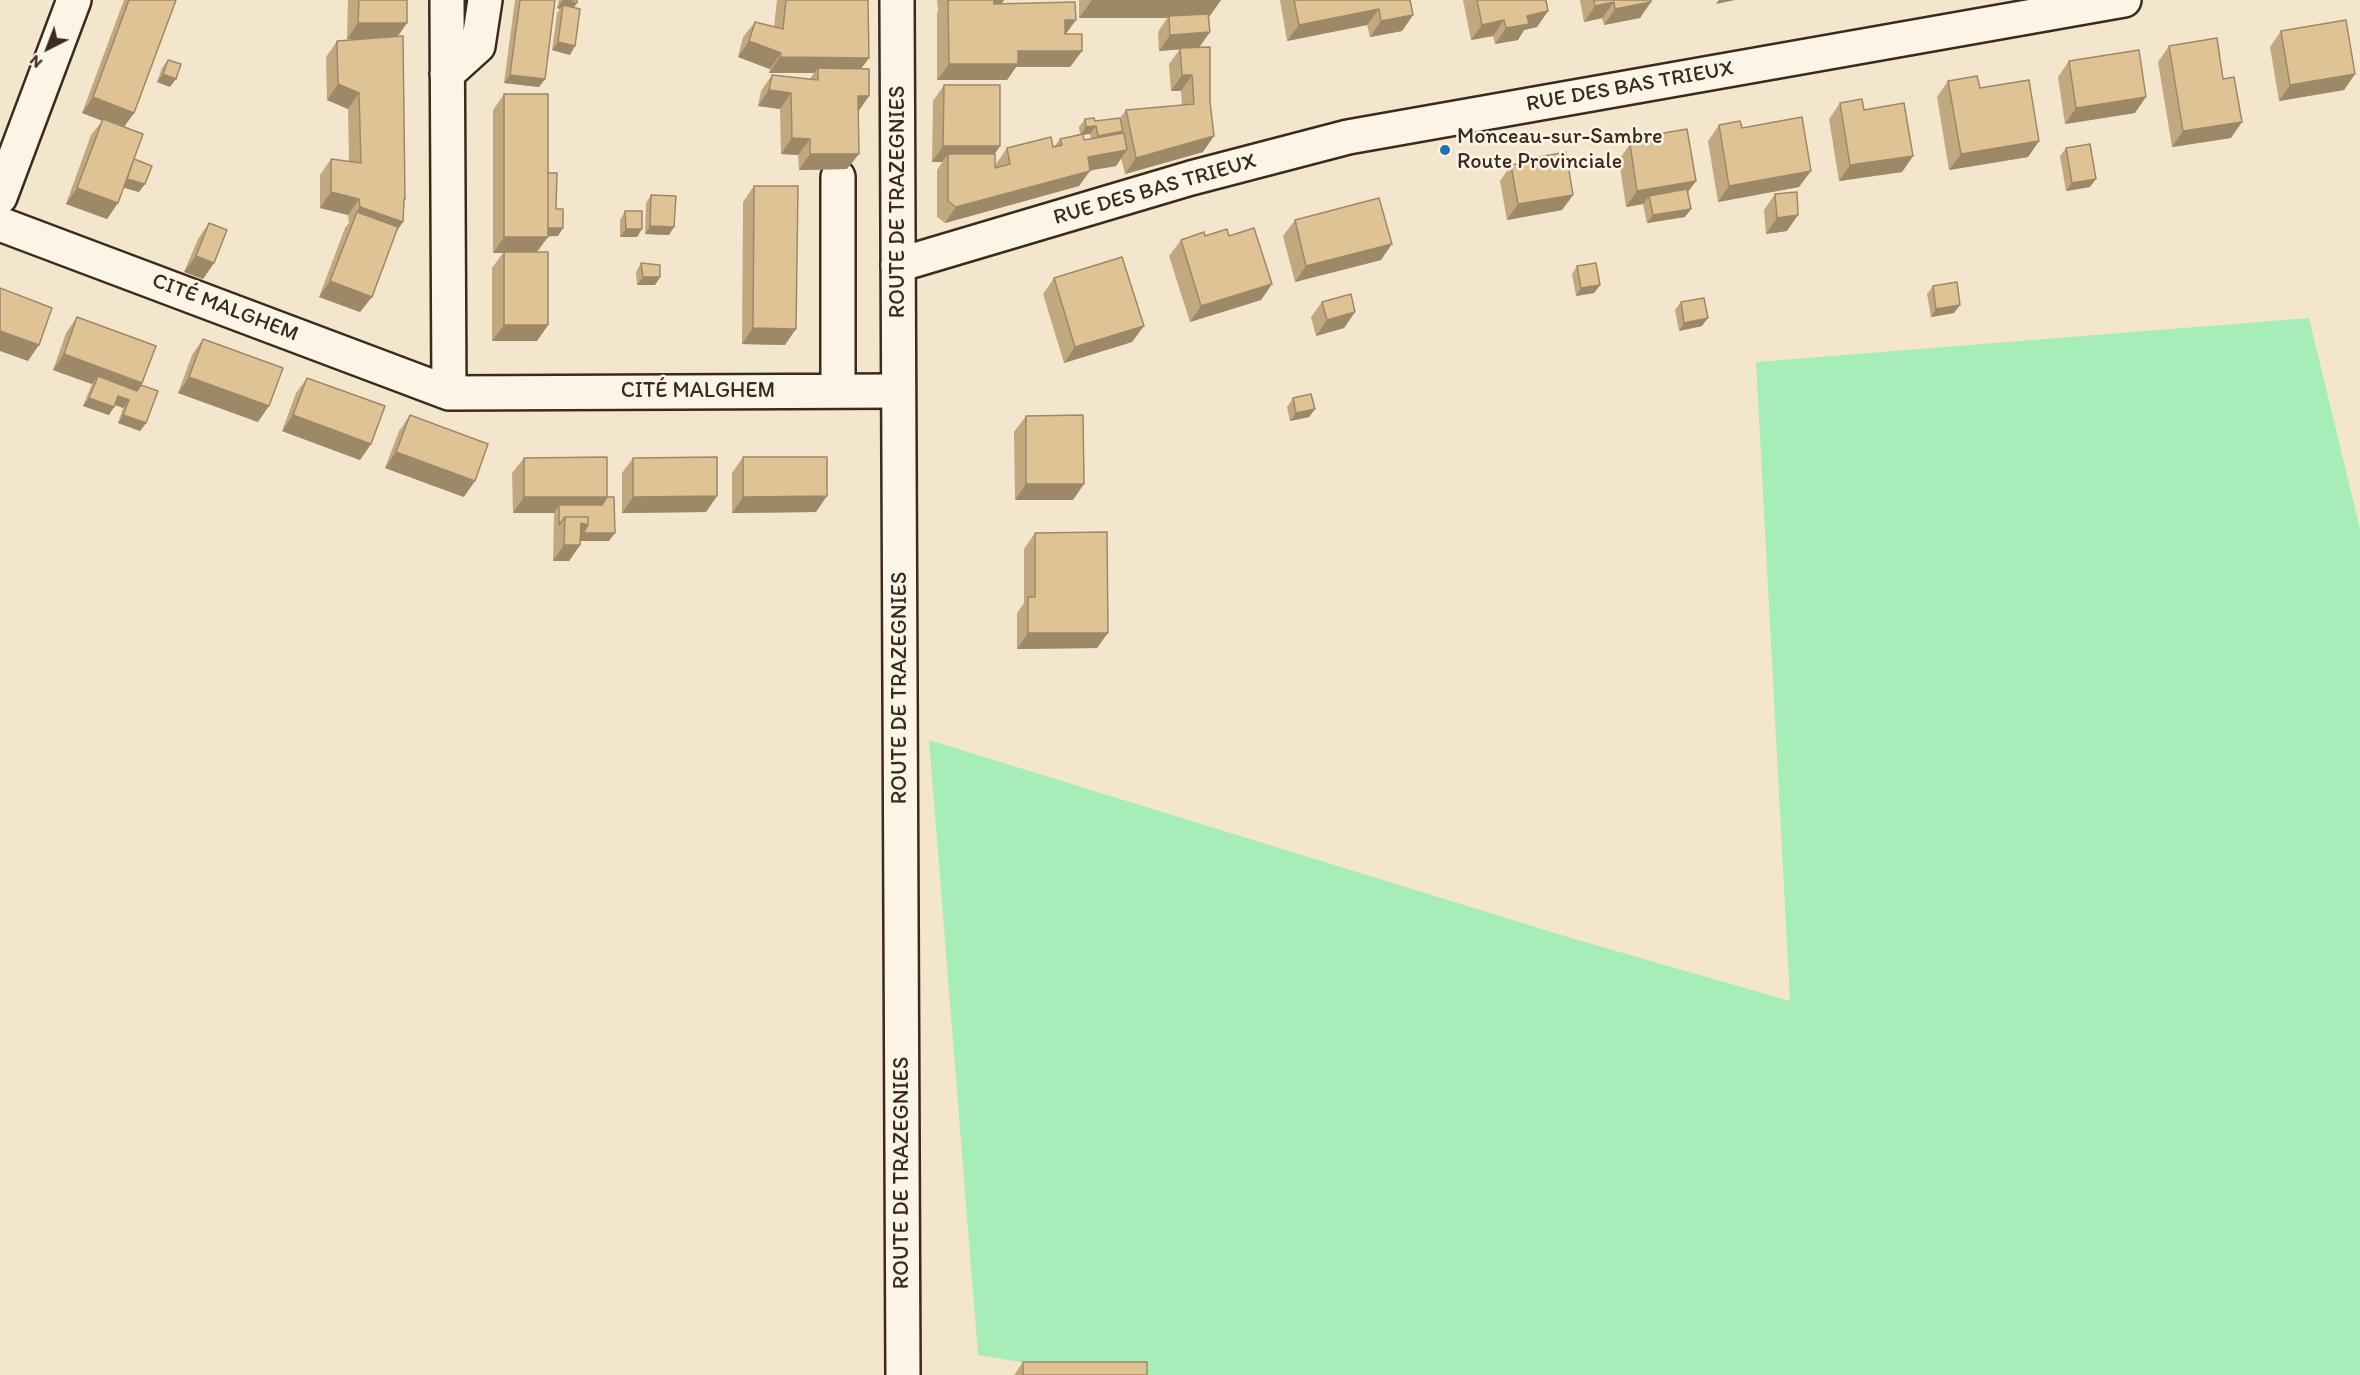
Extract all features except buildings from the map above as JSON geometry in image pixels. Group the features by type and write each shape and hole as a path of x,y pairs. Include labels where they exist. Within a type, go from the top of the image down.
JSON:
{"street":[{"path":"0,197 74,0"},
{"path":"447,0 449,393"},
{"path":"447,74 478,46 485,0"},
{"name":"ROUTE DE TRAZEGNIES","path":"897,0 903,1375"},
{"name":"RUE DES BAS TRIEUX","path":"898,265 1191,178 1348,137 2124,0"},
{"path":"838,177 838,390"},
{"name":"CITÉ MALGHEM","path":"0,224 449,393 898,390"}],"green space":[{"path":"2309,318 2360,529 2360,1375 1099,1375 978,1355 929,740 1571,938 1790,1001 1756,362"}],"place":[{"name":"Monceau-sur-Sambre Route Provinciale","path":"1445,150"}]}
